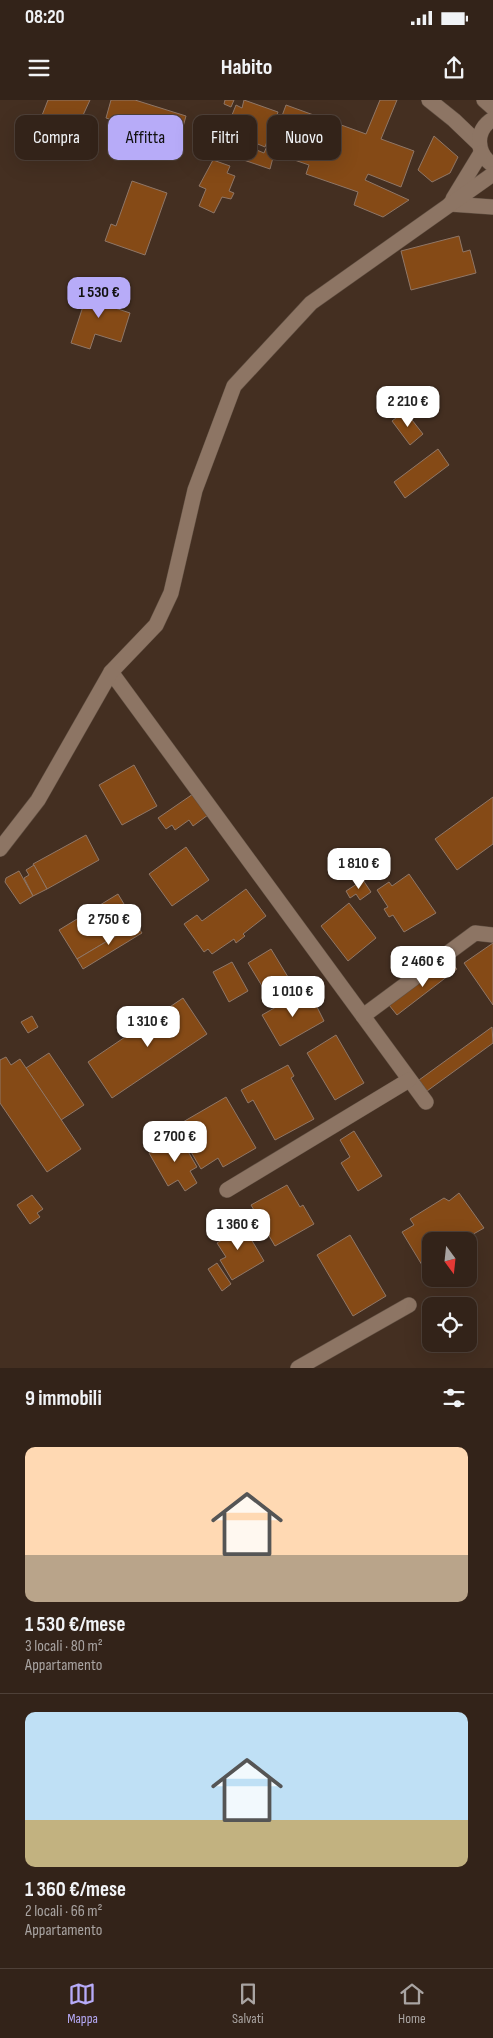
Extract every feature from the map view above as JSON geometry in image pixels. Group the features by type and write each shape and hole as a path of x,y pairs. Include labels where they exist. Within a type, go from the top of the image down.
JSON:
{"street":[{"path":"429,100 454,120 480,148 493,166"},
{"path":"484,100 493,108"},
{"path":"450,204 480,148 483,127 493,119"},
{"path":"0,849 38,800 111,672 156,626 171,593 195,490 234,386 310,303 493,174"},
{"path":"450,204 493,208"},
{"path":"111,672 426,1102"},
{"path":"363,1016 475,933 493,935"},
{"path":"227,1190 409,1080"},
{"path":"298,1368 409,1305"}],"building":[{"path":"48,100 90,100 83,115 42,115"},
{"path":"111,100 135,100 183,115 108,115 108,119 106,118"},
{"path":"225,100 234,100 231,107 224,104"},
{"path":"244,100 278,112 277,115 267,115 267,142 265,147 257,144 257,115 232,115 236,105 242,108"},
{"path":"380,100 397,100 381,139 414,151 401,187 368,174 365,180 409,200 383,217 354,205 358,192 306,174 309,165 294,160 341,160 341,125 366,134"},
{"path":"286,105 314,115 282,115"},
{"path":"183,115 186,116 183,127"},
{"path":"434,136 458,157 450,173 432,182 418,170"},
{"path":"267,146 267,160 272,160 270,169 244,160 257,160 257,150 264,153"},
{"path":"213,160 230,166 227,173 235,176 229,191 234,193 231,199 222,197 214,213 199,206 206,189 199,186"},
{"path":"132,181 167,193 145,255 105,241 111,224 116,226"},
{"path":"459,236 463,252 470,250 476,273 411,290 401,251"},
{"path":"91,282 108,288 103,304 130,313 121,342 95,334 90,349 71,343"},
{"path":"405,411 423,434 410,445 392,421"},
{"path":"438,449 449,465 405,498 394,482"},
{"path":"134,765 157,806 122,825 99,785"},
{"path":"193,794 208,815 193,826 189,820 175,830 172,825 166,829 158,818"},
{"path":"493,797 493,844 457,870 435,839"},
{"path":"86,835 99,860 47,889 33,864"},
{"path":"186,847 209,880 172,906 149,874"},
{"path":"34,865 47,889 33,896 24,878 29,875 26,870"},
{"path":"19,871 33,896 20,904 5,882 6,878"},
{"path":"409,874 436,913 404,932 393,915 389,917 384,909 388,907 377,890 389,882 392,886"},
{"path":"363,880 371,892 360,900 356,894 350,898 346,891"},
{"path":"246,889 266,916 243,934 245,936 236,943 234,939 212,954 208,949 204,952 184,924 197,915 202,921"},
{"path":"118,894 136,924 77,959 59,930"},
{"path":"349,903 376,938 348,961 321,926"},
{"path":"136,924 142,933 83,969 77,959"},
{"path":"493,943 493,1005 464,963"},
{"path":"271,949 288,977 265,991 248,963"},
{"path":"449,960 457,969 397,1015 389,1005"},
{"path":"232,962 248,991 229,1002 213,972"},
{"path":"304,991 311,1005 316,1005 324,1021 280,1046 262,1015"},
{"path":"183,998 207,1034 112,1098 88,1062"},
{"path":"32,1016 38,1027 28,1033 21,1022"},
{"path":"492,1027 493,1043 427,1091 419,1080"},
{"path":"336,1035 364,1083 335,1100 307,1053"},
{"path":"49,1053 84,1105 61,1120 26,1068"},
{"path":"6,1057 11,1065 20,1059 81,1149 47,1172 0,1103 0,1060"},
{"path":"288,1065 294,1076 291,1078 314,1119 275,1140 253,1100 248,1103 241,1090"},
{"path":"226,1097 256,1148 223,1167 218,1158 201,1169 176,1126"},
{"path":"354,1131 382,1176 358,1191 341,1163 350,1157 340,1140"},
{"path":"179,1136 197,1167 190,1171 197,1183 185,1191 178,1180 168,1186 149,1153"},
{"path":"287,1185 300,1207 303,1205 314,1224 275,1246 251,1205"},
{"path":"459,1193 484,1228 477,1232 422,1232 422,1265 402,1232 414,1225 410,1219 444,1198 449,1201"},
{"path":"32,1195 43,1209 37,1213 40,1217 30,1224 17,1205"},
{"path":"233,1221 238,1230 244,1227 264,1261 232,1280 220,1260 226,1257 217,1243 222,1240 216,1231"},
{"path":"350,1235 386,1296 353,1316 317,1255"},
{"path":"217,1263 231,1284 222,1291 208,1269"}]}
